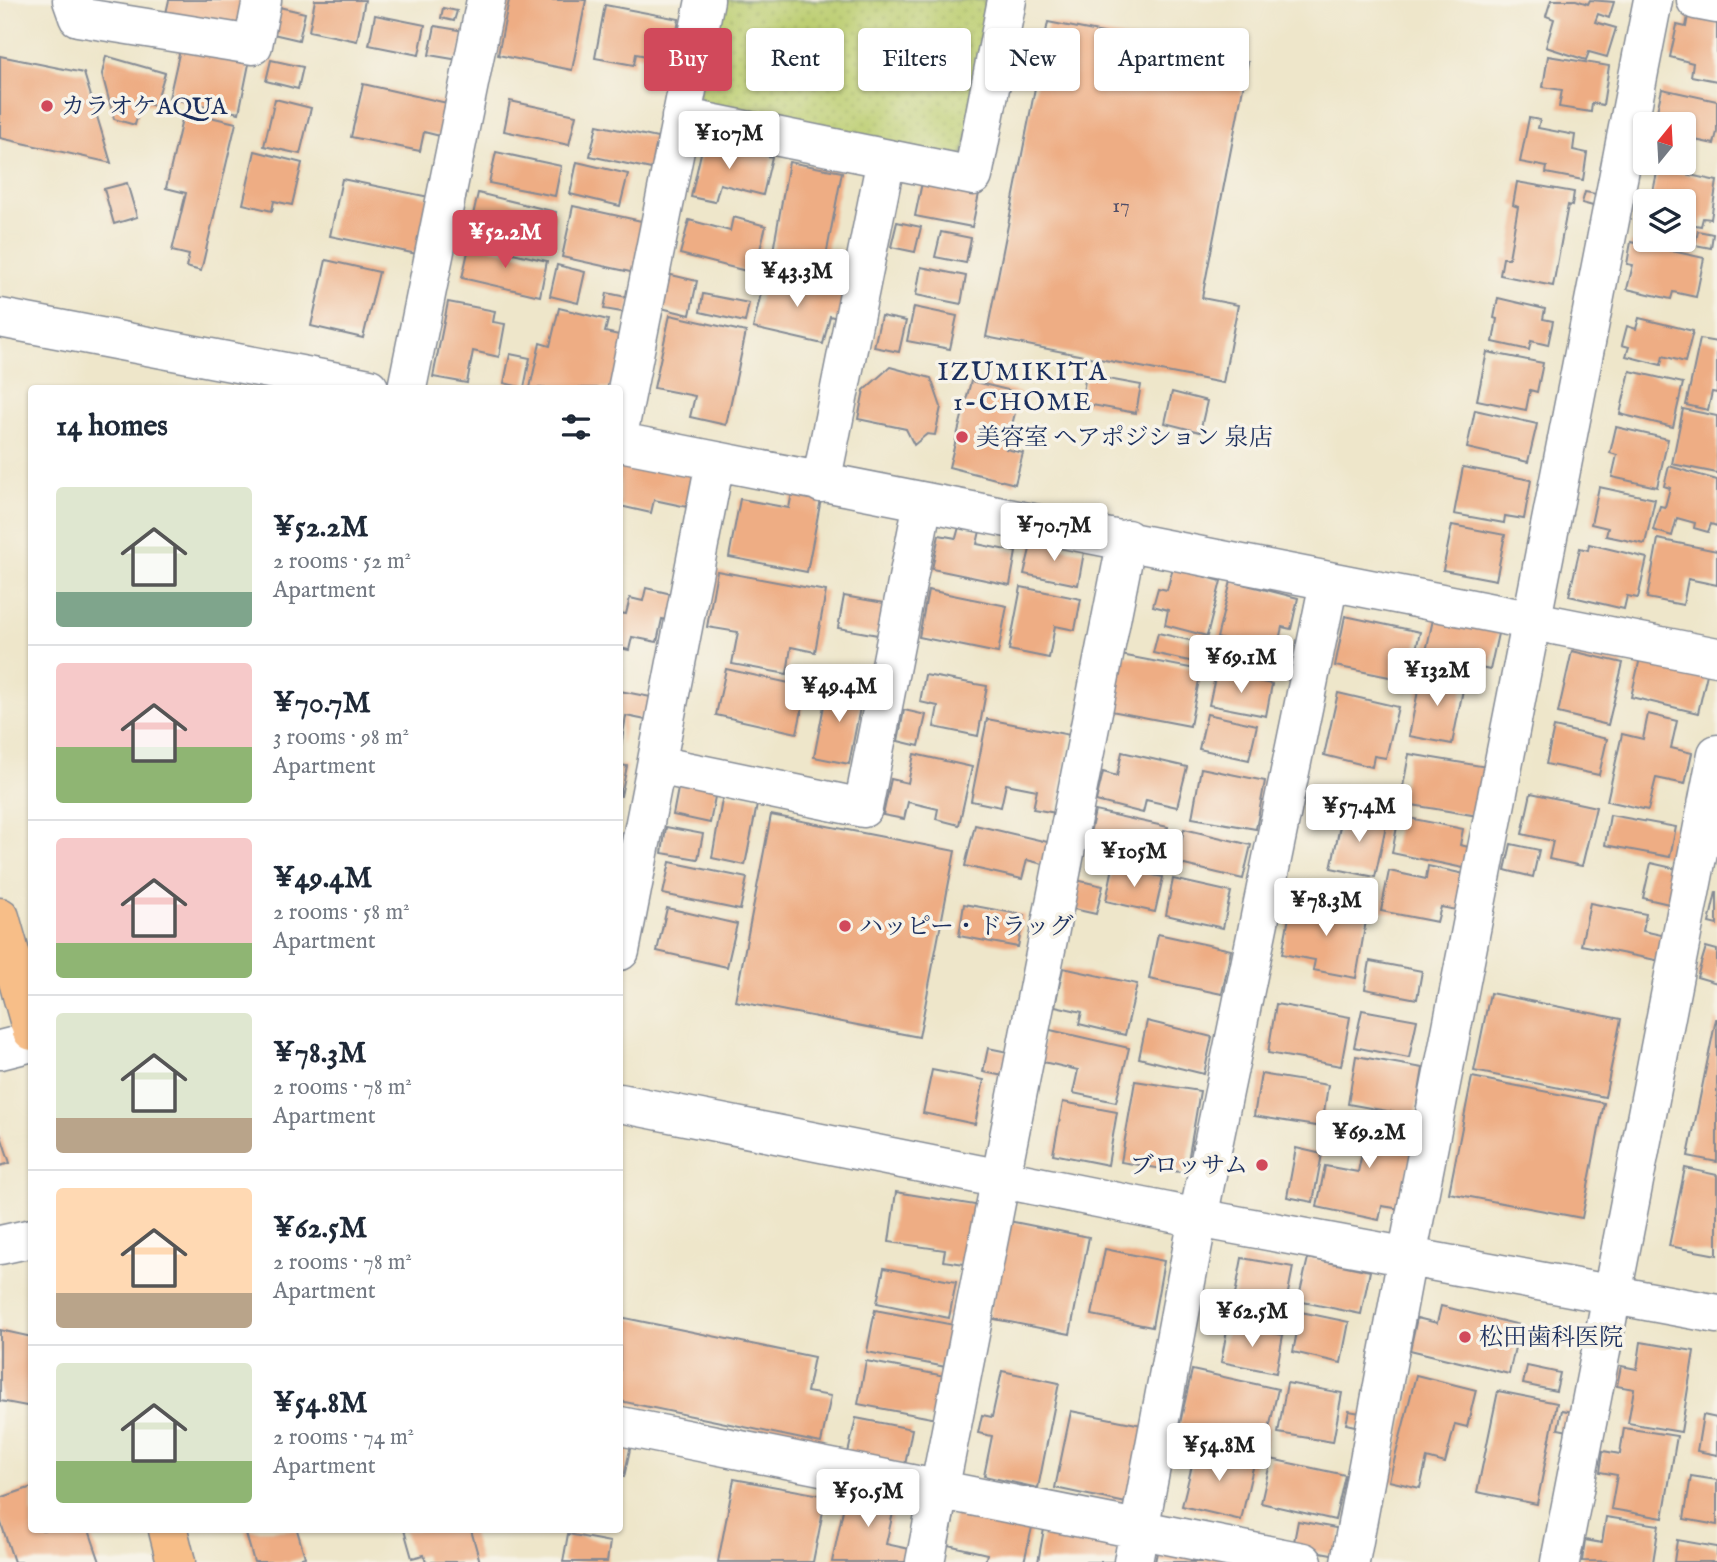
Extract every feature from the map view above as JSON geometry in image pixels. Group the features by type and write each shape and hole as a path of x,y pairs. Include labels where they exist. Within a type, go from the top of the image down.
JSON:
{"main road":[{"path":"0,917 20,1009"},
{"path":"169,1533 176,1562"}],"street":[{"path":"72,0 78,17 253,45 262,0"},
{"path":"408,385 486,0"},
{"path":"623,410 705,0"},
{"path":"681,117 973,176 1007,0"},
{"path":"1350,1562 1407,1257 1653,0"},
{"path":"1696,0 1717,4"},
{"path":"821,483 887,159"},
{"path":"0,318 343,385"},
{"path":"623,443 1717,656"},
{"path":"623,936 715,462"},
{"path":"657,765 863,808 923,502"},
{"path":"925,1562 1127,540"},
{"path":"1136,1545 1198,1218 1329,582"},
{"path":"1560,1562 1717,754"},
{"path":"0,1050 20,1009"},
{"path":"623,1104 1198,1218 1717,1314"},
{"path":"0,1245 28,1239"},
{"path":"0,1262 28,1257"},
{"path":"623,1427 939,1490 1136,1545 1303,1562"}],"green space":[{"path":"718,0 995,0 989,28 985,28 985,50 964,154 946,160 707,107 698,96 699,91 732,91 732,28 712,28"}],"building":[{"path":"169,0 247,0 240,38 164,22"},
{"path":"315,0 365,0 357,41 309,31"},
{"path":"509,0 586,0 572,70 498,55"},
{"path":"1551,0 1576,0 1588,4 1590,0 1614,2 1609,18 1598,14 1595,22 1616,28 1607,57 1589,52 1586,60 1546,47 1554,19 1546,16"},
{"path":"605,5 679,19 678,28 644,28 644,56 636,54 634,65 595,58"},
{"path":"279,7 305,13 299,40 273,34"},
{"path":"443,8 457,11 454,21 441,18"},
{"path":"375,15 425,25 419,55 369,45"},
{"path":"1688,16 1717,23 1717,81 1691,76 1693,63 1670,57 1677,25 1686,27"},
{"path":"1048,22 1078,28 1047,28"},
{"path":"435,26 464,31 459,60 429,55"},
{"path":"1080,28 1094,31 1094,91 1242,91 1202,298 1238,305 1223,383 986,337 1034,91 1080,91"},
{"path":"181,45 250,59 239,113 169,98"},
{"name":"カラオケAQUA","path":"0,56 84,73 111,163 0,138"},
{"path":"106,56 165,73 155,106 141,102 135,125 114,119 102,74"},
{"path":"1548,56 1609,66 1603,105 1592,103 1591,112 1559,107 1562,90 1543,87"},
{"path":"271,60 303,67 298,89 266,81"},
{"path":"363,84 447,103 440,136 424,132 420,151 351,137"},
{"path":"1662,89 1717,101 1717,132 1714,144 1696,140 1696,112 1657,112"},
{"path":"275,99 311,108 300,154 264,146"},
{"path":"510,101 576,115 569,145 504,131"},
{"path":"184,111 236,123 201,271 186,267 189,255 172,251 186,193 166,188"},
{"path":"1529,118 1540,120 1538,128 1575,135 1573,150 1587,153 1583,180 1546,173 1547,167 1520,162"},
{"path":"597,125 662,139 656,170 590,156"},
{"path":"704,140 772,157 763,195 720,184 715,202 691,197"},
{"path":"255,151 302,163 292,205 274,201 272,211 243,204"},
{"path":"496,152 561,166 555,196 489,183"},
{"path":"577,162 628,174 620,206 570,194"},
{"path":"789,162 842,172 823,272 771,262"},
{"path":"924,173 981,184 972,227 915,216"},
{"path":"1657,175 1690,175 1717,181 1711,219 1703,218 1701,226 1696,225 1696,189 1654,189"},
{"path":"342,179 429,197 417,254 330,236"},
{"path":"1517,182 1574,192 1572,206 1568,205 1553,286 1500,275 1503,258 1509,258 1518,207 1513,205"},
{"path":"127,183 137,217 114,224 104,189"},
{"path":"1585,192 1596,194 1593,206 1582,203"},
{"path":"478,193 556,212 548,246 470,228"},
{"path":"573,206 646,222 635,273 562,257"},
{"path":"733,217 766,226 754,273 680,254 689,220 730,231"},
{"path":"897,222 921,227 915,252 891,247"},
{"path":"1698,231 1713,234 1711,248 1696,245"},
{"path":"941,232 971,238 966,263 935,257"},
{"path":"1631,242 1633,252 1677,252 1704,258 1696,297 1673,292 1671,299 1627,289 1633,265 1627,264"},
{"path":"470,243 547,261 540,296 462,278"},
{"path":"326,260 379,272 363,338 311,326"},
{"path":"557,265 585,272 578,303 550,296"},
{"path":"921,267 966,276 961,304 916,295"},
{"path":"667,274 697,281 690,315 661,308"},
{"path":"765,275 846,294 840,319 830,316 823,344 753,328"},
{"path":"607,293 631,298 628,313 604,309"},
{"path":"703,294 749,303 745,322 700,312"},
{"path":"1498,298 1545,309 1543,319 1553,321 1548,345 1531,341 1529,350 1493,342"},
{"path":"448,302 495,311 493,322 505,324 499,357 473,351 467,383 433,377"},
{"path":"914,307 957,316 950,349 907,341"},
{"path":"559,308 608,320 605,332 628,337 617,385 531,385 540,343 550,346"},
{"path":"670,315 746,332 726,425 690,417 695,396 654,388"},
{"path":"881,316 906,321 899,352 874,347"},
{"path":"1639,318 1693,331 1685,362 1663,356 1661,365 1626,356 1629,347 1622,345 1627,326 1636,329"},
{"path":"1700,339 1717,342 1717,393 1712,392 1708,410 1686,405"},
{"path":"1487,352 1543,363 1537,392 1530,390 1526,410 1477,400"},
{"path":"510,354 530,358 525,385 504,383"},
{"path":"890,367 931,378 941,407 935,435 927,434 914,445 906,429 858,419 864,390"},
{"path":"1630,371 1683,383 1673,427 1620,414"},
{"path":"1086,375 1141,385 1136,413 1081,403"},
{"path":"971,381 1020,393 1006,449 1023,453 1015,484 949,467"},
{"path":"1172,392 1207,401 1200,432 1165,423"},
{"path":"1683,409 1717,416 1717,473 1672,464"},
{"path":"1475,410 1537,424 1528,462 1467,448"},
{"path":"1616,427 1668,439 1657,487 1612,477 1617,455 1610,453"},
{"path":"623,458 699,474 692,508 654,500 651,513 623,507"},
{"path":"1669,466 1717,480 1717,526 1711,524 1708,532 1694,528 1695,523 1677,518 1672,536 1653,530 1660,506 1665,507 1670,488 1664,486"},
{"path":"1463,467 1531,480 1524,519 1505,516 1504,523 1454,514"},
{"path":"1599,487 1655,499 1645,544 1606,536 1608,528 1591,524"},
{"path":"793,488 822,494 807,572 729,557 740,499 789,508"},
{"path":"1452,525 1505,535 1496,580 1443,570"},
{"path":"959,527 980,531 977,544 1016,552 1010,585 932,569 939,535 956,538"},
{"path":"1658,539 1717,551 1717,585 1688,579 1683,605 1647,598"},
{"path":"1032,541 1084,552 1078,585 1024,574"},
{"path":"1589,544 1647,558 1638,598 1627,596 1624,609 1569,596 1580,548 1588,550"},
{"path":"1173,568 1221,581 1207,636 1165,625 1168,610 1153,606 1158,588 1167,590"},
{"path":"717,571 826,591 815,652 791,647 787,674 732,664 738,632 707,627"},
{"path":"1231,581 1298,598 1291,629 1282,627 1276,653 1217,638"},
{"path":"1021,587 1081,599 1075,630 1055,626 1049,658 1009,650"},
{"path":"646,588 680,596 675,622 662,619 657,642 632,637 629,650 623,649 623,614 626,614 630,598 643,601"},
{"path":"928,590 1007,606 998,653 919,637"},
{"path":"844,596 884,603 878,635 838,628"},
{"path":"1434,615 1499,629 1490,670 1425,656"},
{"path":"1345,616 1420,632 1409,681 1335,666"},
{"path":"1158,633 1207,644 1203,664 1153,653"},
{"path":"1572,651 1623,663 1608,725 1558,713"},
{"path":"1121,655 1201,670 1190,726 1111,711"},
{"path":"1282,658 1301,662 1296,682 1278,677"},
{"path":"1640,658 1707,674 1698,713 1631,697"},
{"path":"726,669 807,687 797,733 716,715"},
{"path":"1422,671 1465,680 1452,744 1409,736"},
{"path":"1216,673 1272,684 1266,716 1209,705"},
{"path":"925,675 987,686 978,736 934,727 938,706 920,702"},
{"path":"828,685 863,692 849,764 814,757"},
{"path":"623,692 656,698 651,721 626,716 623,734"},
{"path":"1338,693 1398,707 1386,758 1374,756 1372,767 1324,755"},
{"path":"904,710 926,715 919,746 898,741"},
{"path":"1207,714 1257,725 1249,760 1199,749"},
{"path":"1648,714 1677,721 1671,748 1692,753 1685,784 1656,778 1648,810 1607,801 1622,734 1643,739"},
{"path":"987,719 1070,735 1056,813 1033,809 1037,790 1006,784 1001,807 971,801"},
{"path":"1554,727 1607,739 1599,775 1546,764"},
{"path":"1122,752 1187,767 1177,807 1146,800 1143,813 1096,801 1103,772 1117,776"},
{"path":"914,754 972,767 959,825 936,819 938,809 908,802 904,819 883,815 891,779 908,783"},
{"path":"1409,754 1487,767 1478,816 1400,803"},
{"path":"623,765 627,766 623,786"},
{"path":"1201,768 1265,781 1256,829 1192,818"},
{"path":"680,778 717,786 710,823 673,815"},
{"path":"1531,793 1596,807 1582,866 1549,859 1553,841 1522,834"},
{"path":"723,794 758,800 745,865 712,858"},
{"path":"1095,811 1168,827 1159,867 1086,850"},
{"path":"1343,812 1387,821 1375,877 1331,868"},
{"name":"ハッピー・ドラッグ","path":"771,815 955,851 919,1037 735,1001"},
{"path":"1610,815 1676,827 1670,857 1605,845"},
{"path":"1399,816 1463,829 1460,845 1477,849 1473,870 1392,853"},
{"path":"975,825 1056,844 1051,866 1027,860 1022,879 965,866"},
{"path":"666,827 703,834 698,859 662,853"},
{"path":"1184,829 1251,845 1243,879 1176,863"},
{"path":"1511,844 1539,850 1533,877 1505,870"},
{"path":"670,862 747,878 740,910 663,894"},
{"path":"1651,863 1677,869 1669,904 1643,898"},
{"path":"1428,866 1469,875 1462,911 1441,907 1437,922 1381,911 1389,871 1426,879"},
{"path":"1113,867 1163,877 1155,912 1106,901"},
{"path":"1173,879 1231,892 1223,928 1166,915"},
{"path":"1076,880 1103,886 1096,914 1069,908"},
{"path":"1717,892 1717,925 1709,923"},
{"path":"1292,901 1367,915 1356,978 1313,970 1315,960 1282,954"},
{"path":"1590,903 1646,914 1643,931 1666,936 1661,961 1581,945"},
{"path":"964,904 1024,915 1018,947 959,936"},
{"path":"667,908 737,924 727,967 657,951"},
{"path":"1158,934 1231,950 1222,994 1149,979"},
{"path":"1706,947 1717,950 1717,983 1697,977"},
{"path":"1370,961 1422,971 1417,999 1365,989"},
{"path":"1063,968 1137,984 1125,1035 1079,1024 1082,1012 1055,1006"},
{"path":"1490,993 1621,1019 1605,1097 1474,1071"},
{"path":"1276,1004 1350,1017 1341,1066 1268,1053"},
{"path":"1362,1010 1417,1020 1409,1058 1354,1047"},
{"path":"1717,1019 1717,1162 1688,1156"},
{"path":"1147,1021 1212,1037 1204,1074 1139,1058"},
{"path":"1046,1029 1129,1048 1116,1102 1073,1093 1078,1070 1039,1061"},
{"path":"988,1048 1013,1053 1009,1077 983,1072"},
{"path":"1356,1056 1423,1068 1415,1116 1348,1104"},
{"path":"932,1070 984,1080 975,1124 923,1113"},
{"path":"1261,1074 1328,1085 1322,1127 1254,1116"},
{"path":"1472,1077 1604,1103 1582,1218 1449,1193"},
{"path":"1135,1081 1200,1091 1186,1173 1121,1162"},
{"path":"1063,1102 1117,1112 1108,1165 1053,1154"},
{"path":"1336,1117 1416,1133 1401,1209 1382,1206 1379,1220 1317,1207 1325,1166 1358,1172 1363,1148 1331,1141"},
{"path":"0,1133 10,1163 0,1166"},
{"path":"1296,1148 1322,1154 1313,1202 1287,1197"},
{"path":"1685,1168 1717,1175 1717,1255 1669,1246"},
{"path":"896,1192 981,1206 972,1265 943,1261 945,1250 889,1242"},
{"path":"1009,1221 1089,1237 1070,1334 989,1318"},
{"path":"1105,1249 1164,1261 1152,1327 1092,1315"},
{"path":"1242,1258 1293,1267 1282,1324 1231,1316"},
{"path":"1308,1258 1370,1271 1361,1314 1298,1301"},
{"path":"884,1268 956,1282 949,1318 877,1303"},
{"name":"松田歯科医院","path":"1441,1306 1520,1325 1509,1374 1410,1350 1417,1318 1437,1323"},
{"path":"875,1310 954,1325 946,1367 867,1352"},
{"path":"1301,1312 1349,1322 1341,1363 1293,1352"},
{"path":"623,1318 814,1357 807,1392 831,1396 821,1443 623,1402"},
{"path":"1228,1325 1283,1335 1276,1373 1221,1362"},
{"path":"0,1330 28,1336 28,1406 0,1401"},
{"path":"1641,1342 1694,1351 1681,1432 1628,1423 1634,1389 1617,1386 1621,1366 1637,1369"},
{"path":"866,1361 945,1376 937,1419 858,1404"},
{"path":"1527,1366 1560,1373 1556,1391 1523,1384"},
{"path":"1192,1370 1278,1389 1265,1447 1179,1428"},
{"path":"1002,1371 1059,1383 1038,1488 984,1476 992,1436 978,1433 982,1415 992,1417"},
{"path":"1416,1375 1476,1390 1467,1427 1455,1424 1445,1463 1427,1458 1420,1488 1389,1481"},
{"path":"1287,1383 1342,1393 1333,1442 1278,1433"},
{"path":"1498,1391 1557,1403 1537,1504 1477,1492"},
{"path":"1562,1410 1582,1414 1579,1433 1558,1429"},
{"path":"1071,1411 1147,1426 1131,1504 1055,1488"},
{"path":"1349,1411 1366,1414 1364,1428 1346,1424"},
{"path":"1703,1415 1717,1418 1717,1455 1697,1451"},
{"path":"856,1418 912,1429 905,1465 848,1453"},
{"path":"1624,1428 1677,1436 1663,1518 1611,1509 1617,1475 1600,1472 1603,1451 1620,1454"},
{"path":"623,1438 632,1440 623,1477"},
{"path":"1197,1445 1255,1459 1241,1520 1182,1506"},
{"path":"1271,1459 1345,1475 1335,1520 1261,1503"},
{"path":"1691,1476 1717,1480 1717,1525 1684,1519"},
{"path":"734,1479 826,1496 813,1562 718,1562"},
{"path":"848,1486 897,1495 886,1544 914,1550 912,1562 832,1562"},
{"path":"28,1488 28,1533 90,1533 100,1562 14,1562 0,1520 0,1498"},
{"path":"957,1502 1034,1519 1024,1562 985,1562 987,1554 948,1545"},
{"path":"1606,1517 1659,1525 1653,1562 1582,1561 1585,1540 1602,1543"},
{"path":"1298,1521 1341,1529 1337,1555 1293,1547"},
{"path":"1044,1529 1119,1541 1116,1562 1038,1562"},
{"path":"246,1533 298,1533 305,1557 288,1562 254,1562"},
{"path":"405,1533 472,1533 480,1562 426,1562 424,1555 412,1558"},
{"path":"568,1534 610,1542 607,1562 563,1562"},
{"path":"1677,1540 1717,1547 1717,1562 1674,1562"},
{"path":"1159,1543 1241,1562 1155,1562"}],"place":[{"name":"カラオケAQUA","path":"47,106"},
{"name":"美容室 ヘアポジション 泉店","path":"962,437"},
{"name":"ハッピー・ドラッグ","path":"845,926"},
{"name":"ブロッサム","path":"1262,1165"},
{"name":"松田歯科医院","path":"1465,1337"}],"district":[{"name":"IZUMIKITA 1-CHOME","path":"1023,386"}]}
